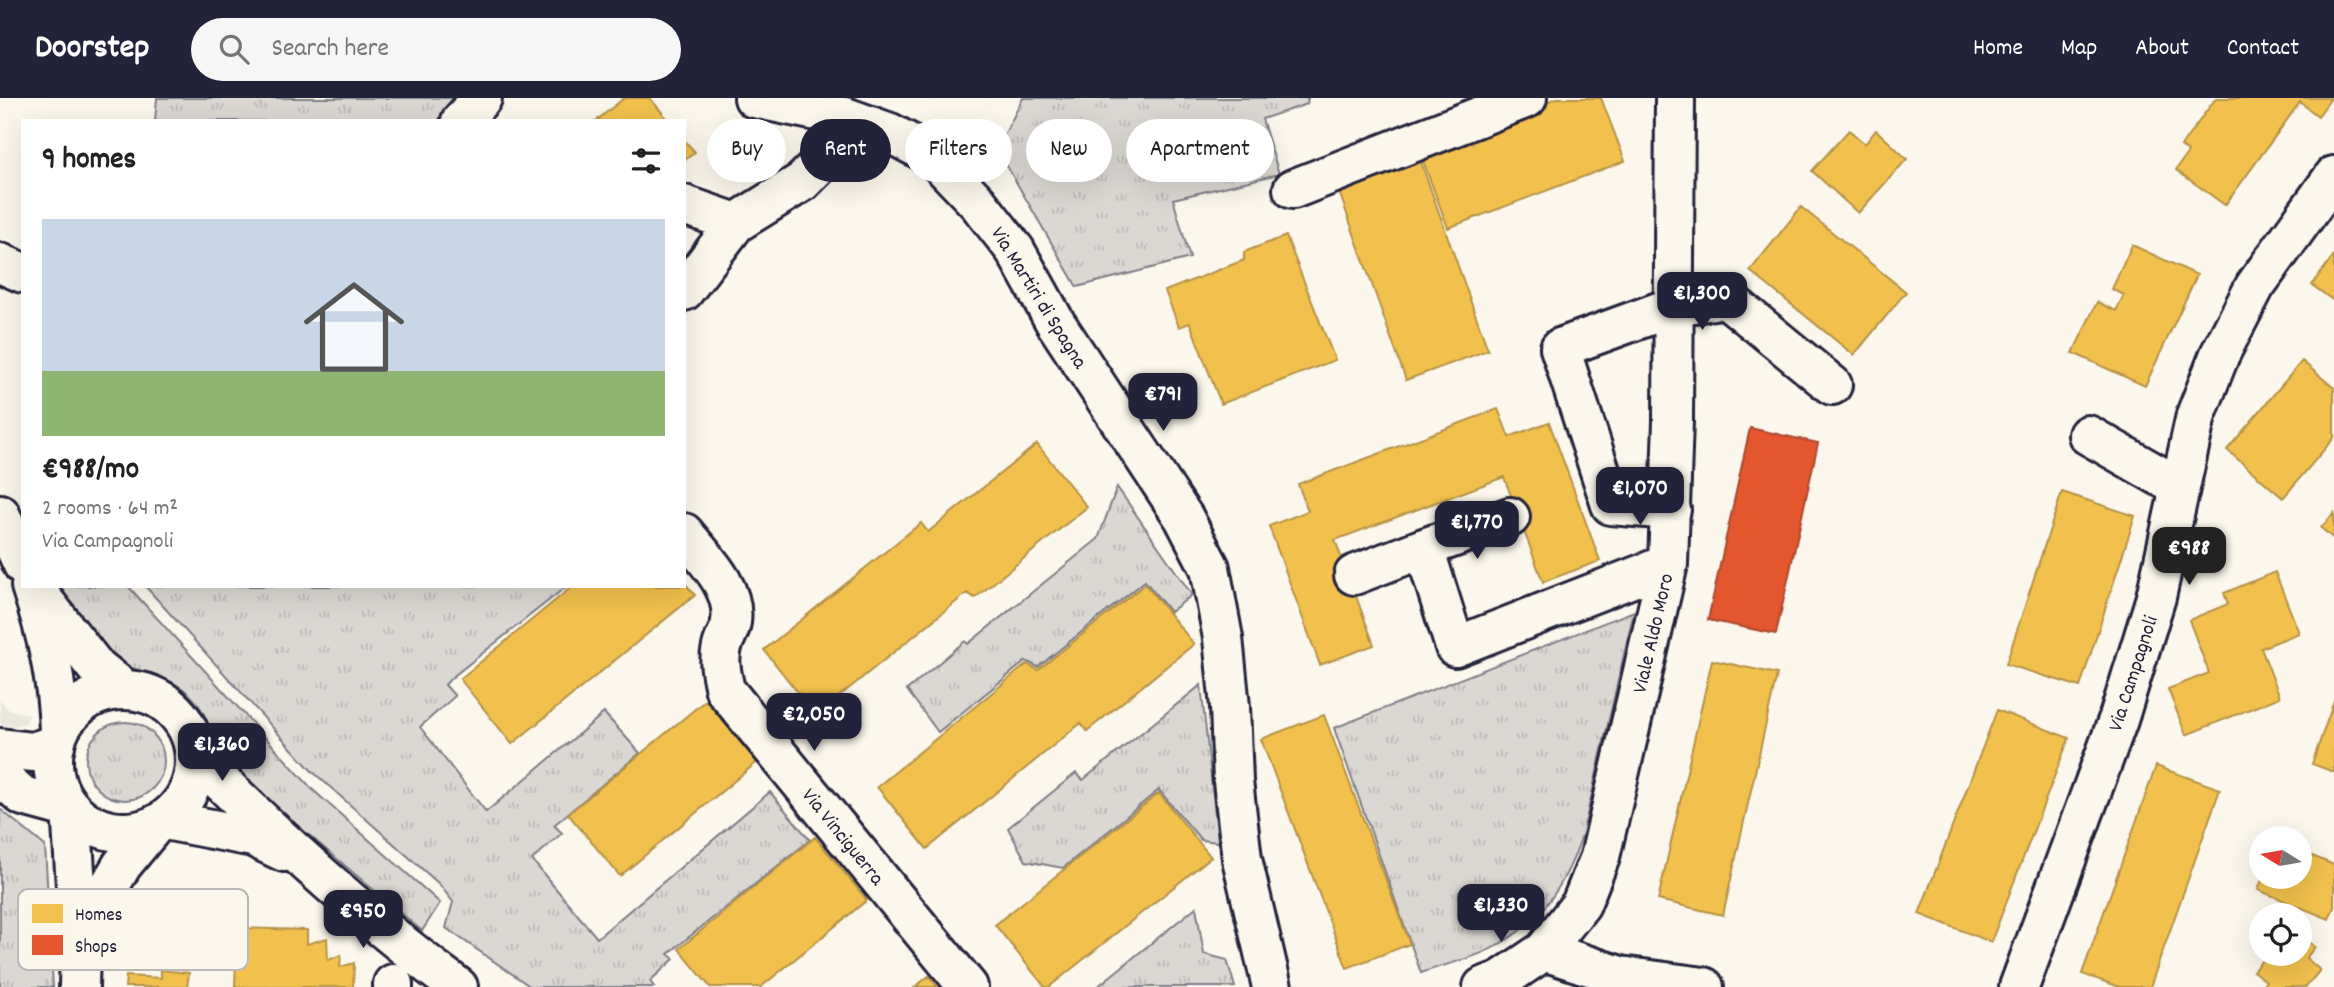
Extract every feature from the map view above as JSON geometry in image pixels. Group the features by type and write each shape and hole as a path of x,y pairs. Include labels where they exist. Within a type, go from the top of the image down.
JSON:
{"street":[{"path":"463,119 482,98"},
{"name":"Via Martiri di Spagna","path":"754,98 845,117 890,133 933,156 978,203 1015,250 1055,322 1184,518 1210,568 1223,638 1230,707 1233,781 1242,859 1272,987"},
{"path":"1293,189 1527,98"},
{"name":"Viale Aldo Moro","path":"1483,987 1501,981 1544,951 1581,904 1600,857 1668,564 1675,306 1675,98"},
{"path":"686,288 736,223 802,182 827,157 845,117"},
{"name":"Via Campagnoli","path":"2019,987 2118,720 2156,597 2196,415 2220,354 2255,286 2334,176"},
{"path":"686,206 736,223"},
{"path":"0,263 21,272"},
{"path":"1671,510 1611,505 1560,348 1675,306 1726,298 1832,385"},
{"path":"2088,435 2179,487"},
{"path":"0,514 21,561"},
{"path":"1354,575 1510,517"},
{"name":"Via Vinciguerra","path":"686,536 725,586 732,607 731,625 722,646 720,664 725,690 968,987"},
{"path":"1424,548 1455,647 1668,564"},
{"path":"33,588 95,666 125,690"},
{"path":"33,588 57,689 57,738 53,773 63,798 71,809 85,821 118,832 136,831 159,823 253,837 307,864"},
{"path":"0,748 32,752 57,738 68,717 79,705 93,696 109,691 140,691 167,704 187,727 195,756 194,775 188,792 178,807 159,823 122,865 108,889"},
{"path":"195,756 307,864 414,954 458,987"},
{"path":"0,776 23,796 71,809"},
{"path":"71,809 76,889"},
{"path":"1544,951 1620,976 1704,987"}],"shaded area":[{"path":"0,698 7,709 30,715 25,723 14,726 0,724"}],"green space":[{"path":"157,98 457,98 440,119 155,119"},
{"path":"1023,98 1308,98 1307,104 1262,119 1126,119 1126,182 1245,182 1173,199 1190,258 1077,287 1012,175 1012,120"},
{"path":"1274,158 1279,174 1274,175"},
{"path":"1117,487 1192,595 1170,612 1145,581 1038,667 1026,661 938,732 907,690 965,641 968,644 1098,539"},
{"path":"62,588 130,588 313,790 440,903 422,931 224,763 204,714 192,697 174,683 120,662 101,647 79,618"},
{"path":"147,588 564,588 450,679 445,685 455,696 420,727 486,812 604,713 640,753 554,825 562,833 532,860 597,938 770,792 810,840 668,954 674,959 650,981 654,987 531,987 446,928 453,902 439,884 312,771"},
{"path":"1634,611 1583,832 1561,883 1541,911 1514,935 1480,954 1421,973 1334,728"},
{"path":"1201,685 1218,842 1201,840 1159,790 1063,868 1026,861 1008,828 1076,773 1083,780"},
{"path":"125,722 140,725 157,739 164,761 161,776 147,793 125,800 110,797 93,783 86,761 89,746 103,729"},
{"path":"0,809 45,846 47,889 18,889 18,970 52,970 53,987 0,987"},
{"path":"1196,907 1204,954 1227,960 1235,987 1097,987"}],"building: Homes":[{"path":"624,98 650,98 667,119 598,119"},
{"path":"1557,98 1601,98 1625,161 1448,228 1419,150"},
{"path":"2216,98 2331,98 2318,116 2300,102 2225,205 2176,170 2188,152 2181,146"},
{"path":"1849,130 1865,144 1876,130 1907,159 1858,213 1812,171"},
{"path":"686,142 695,152 686,159"},
{"path":"1418,154 1488,350 1406,380 1336,183"},
{"path":"1801,207 1906,292 1854,355 1750,271"},
{"path":"1286,236 1335,360 1221,404 1190,323 1179,327 1165,291 1244,260 1244,252"},
{"path":"2132,245 2197,275 2145,386 2073,353 2097,302 2116,311 2124,295 2112,289"},
{"path":"2334,255 2334,301 2312,285"},
{"path":"2302,361 2334,388 2334,438 2283,498 2227,450"},
{"path":"1498,409 1509,437 1549,422 1600,561 1543,582 1504,477 1335,540 1374,645 1320,665 1269,526 1308,511 1298,484"},
{"path":"1037,444 1087,507 975,598 967,593 816,715 764,650 921,523 928,532"},
{"path":"2062,492 2135,516 2080,687 2006,664"},
{"path":"2334,513 2334,539 2321,528"},
{"path":"2275,572 2299,633 2261,648 2280,697 2186,735 2168,689 2209,673 2189,620 2228,604 2224,593"},
{"path":"686,584 695,595 512,744 460,679 571,588 686,588"},
{"path":"1145,584 1194,644 1087,731 1081,723 927,849 877,787 1027,664 1038,670"},
{"path":"1712,660 1777,674 1723,915 1658,900"},
{"path":"706,700 757,762 620,876 568,814"},
{"path":"2334,701 2334,772 2312,764"},
{"path":"1997,710 2069,738 1991,942 1919,914"},
{"path":"1324,715 1410,944 1347,968 1261,739"},
{"path":"2156,766 2220,789 2150,987 2120,987 2082,974"},
{"path":"1159,793 1211,857 1049,987 1045,987 995,925"},
{"path":"815,837 867,900 761,987 710,987 679,949"},
{"path":"2312,856 2334,865 2334,907 2329,919 2312,912 2312,903 2290,903 2258,890 2312,889"},
{"path":"248,928 307,930 307,944 327,938 328,960 341,955 340,967 354,963 353,987 235,987 236,970 248,970"},
{"path":"2312,963 2320,970 2306,987 2262,987 2266,981 2253,971 2257,966 2312,966"},
{"path":"161,970 189,973 187,987 125,987 126,976 161,978"},
{"path":"929,976 938,987 915,987"}],"building: Shops":[{"path":"1750,428 1818,443 1776,634 1708,620"}]}
